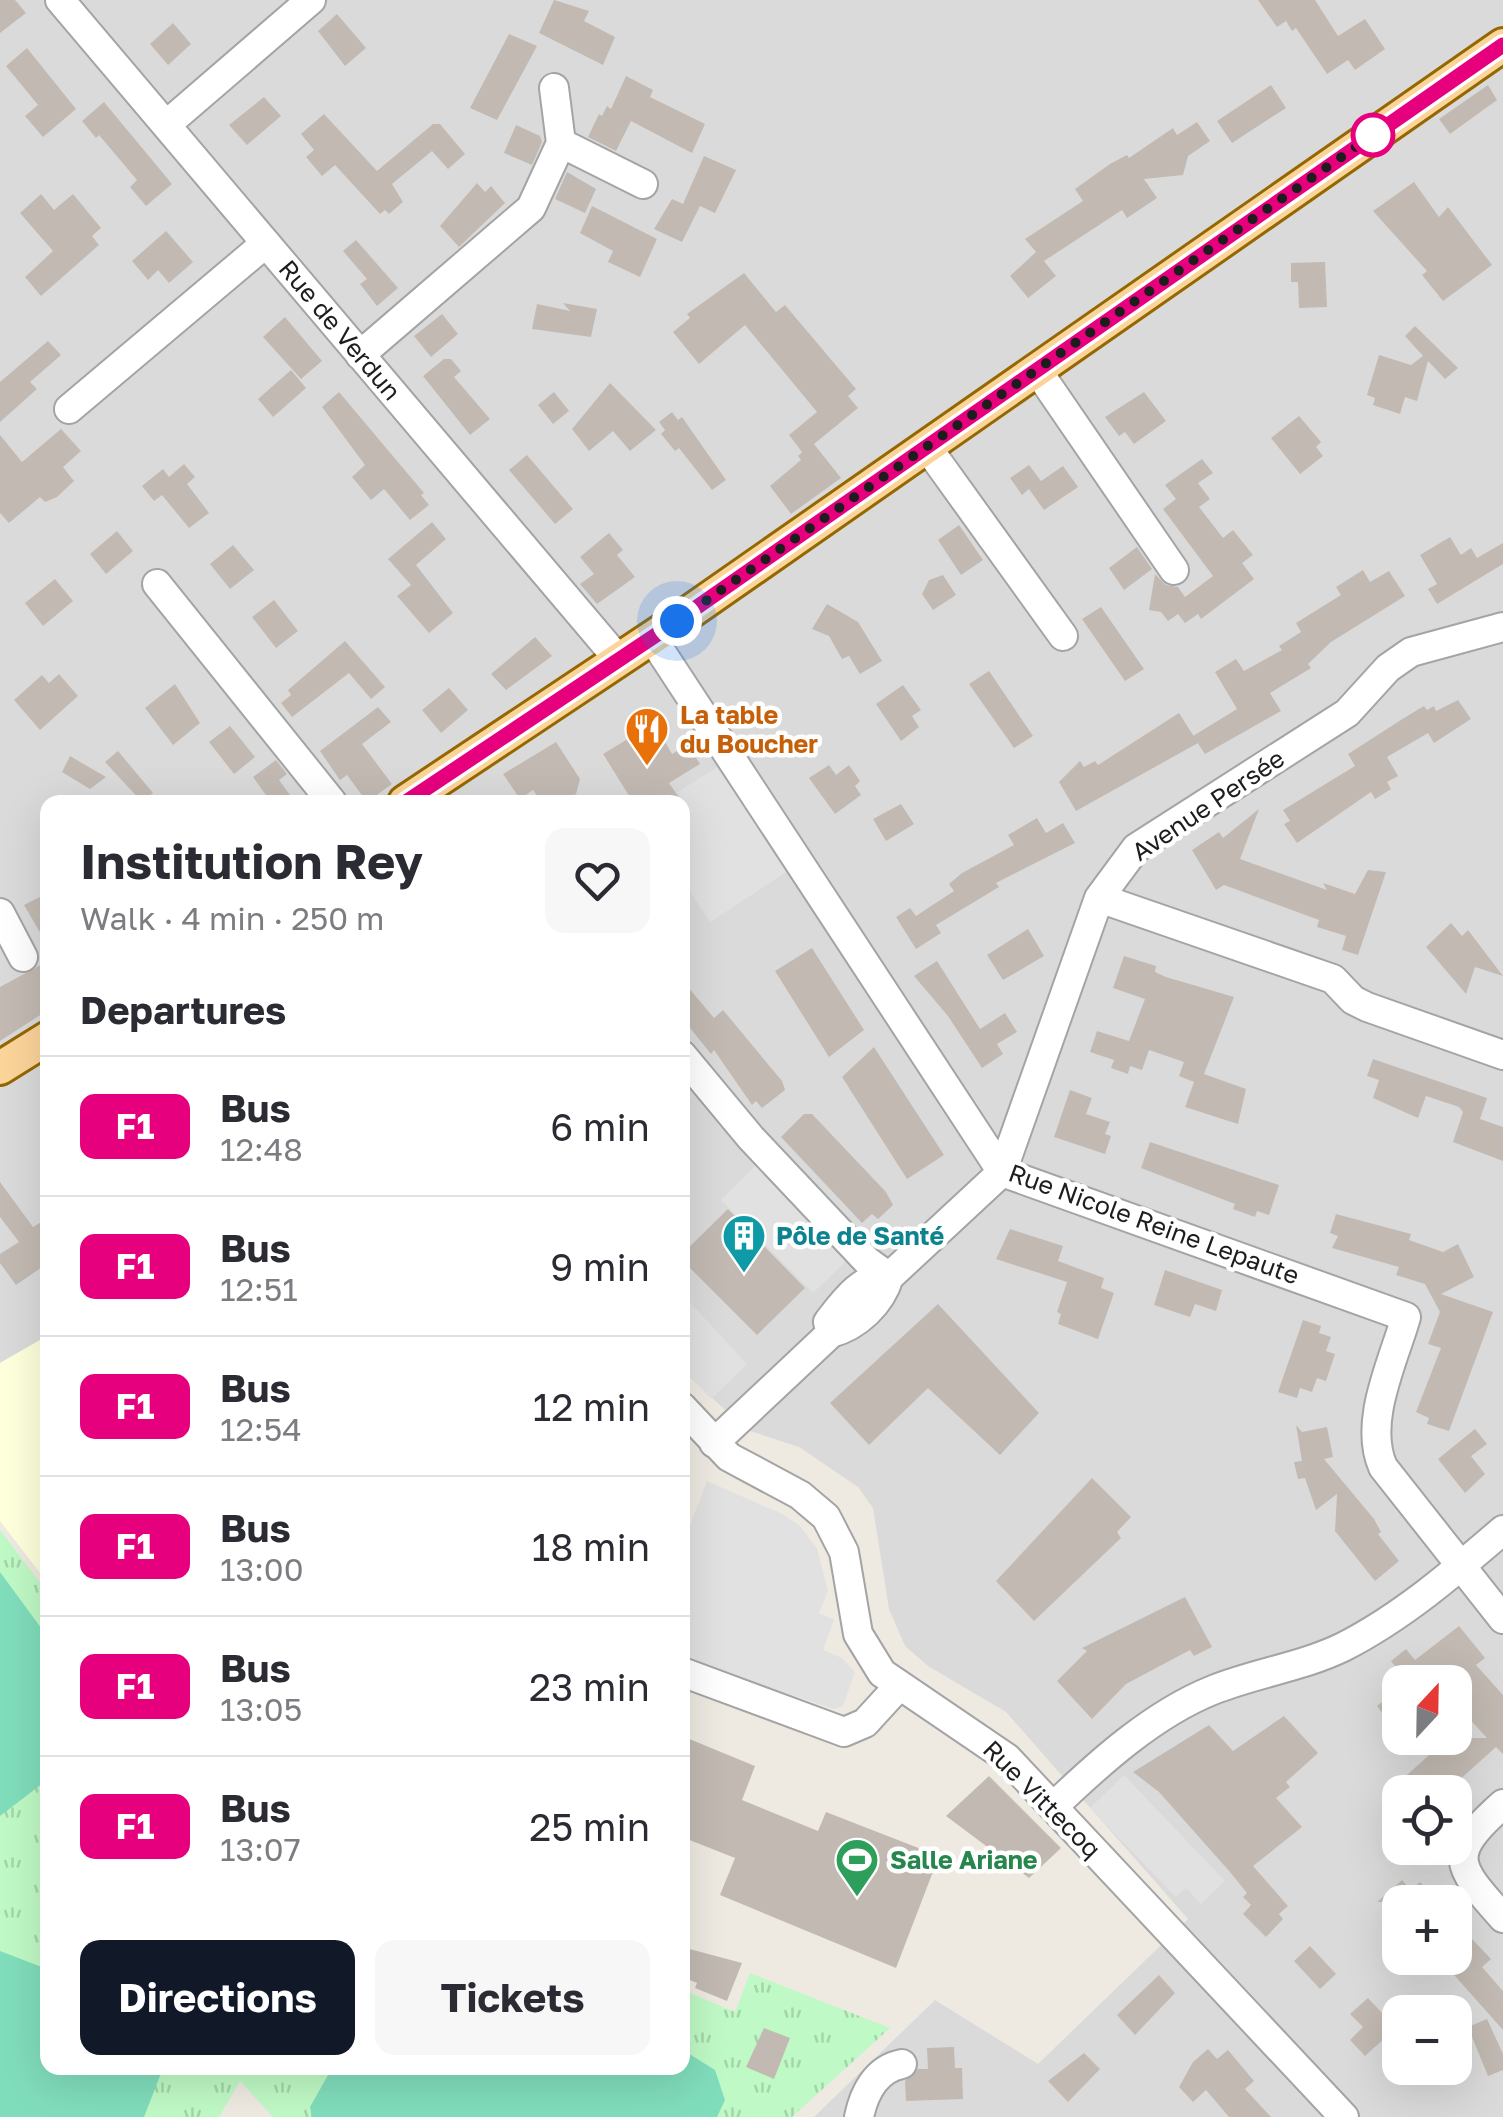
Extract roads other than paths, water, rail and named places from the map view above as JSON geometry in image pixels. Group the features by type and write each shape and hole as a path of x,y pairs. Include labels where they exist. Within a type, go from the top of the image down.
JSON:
{"main road":[{"path":"416,795 652,638 1503,44"},
{"path":"0,1068 40,1043"}],"street":[{"name":"Rue de Verdun","path":"60,0 619,660"},
{"path":"166,124 311,0"},
{"path":"360,354 531,208 561,143 554,88"},
{"path":"561,143 643,184"},
{"path":"69,409 266,243"},
{"path":"1037,370 1174,570"},
{"path":"927,446 1063,636"},
{"path":"156,584 326,795"},
{"name":"Avenue Persée","path":"714,1443 830,1333 850,1328 884,1293 889,1278 1002,1172 1099,898 1136,848 1348,712 1388,668 1412,652 1503,628"},
{"name":"Rue Nicole Reine Lepaute","path":"652,638 1002,1172 1406,1317 1374,1431 1376,1452 1383,1467 1503,1619"},
{"path":"1099,898 1333,979 1353,1000 1367,1007 1503,1055"},
{"path":"0,913 23,957"},
{"path":"690,1065 751,1138 866,1262 889,1278"},
{"name":"Rue Vittecoq","path":"690,1416 714,1443 746,1468 800,1495 826,1518 844,1552 864,1650 898,1688 977,1734 1008,1758 1344,2117"},
{"path":"1053,1806 1166,1716 1210,1691 1344,1646 1460,1566 1503,1530"},
{"path":"690,1675 844,1732 866,1722 898,1688"},
{"path":"1503,1804 1470,1833 1461,1854 1465,1876 1503,1918"},
{"path":"860,2117 864,2091 894,2064 902,2064"}],"place":[{"name":"La table du Boucher","path":"647,767"},
{"name":"Pôle de Santé","path":"744,1274"},
{"name":"Salle Ariane","path":"857,1898"}]}
